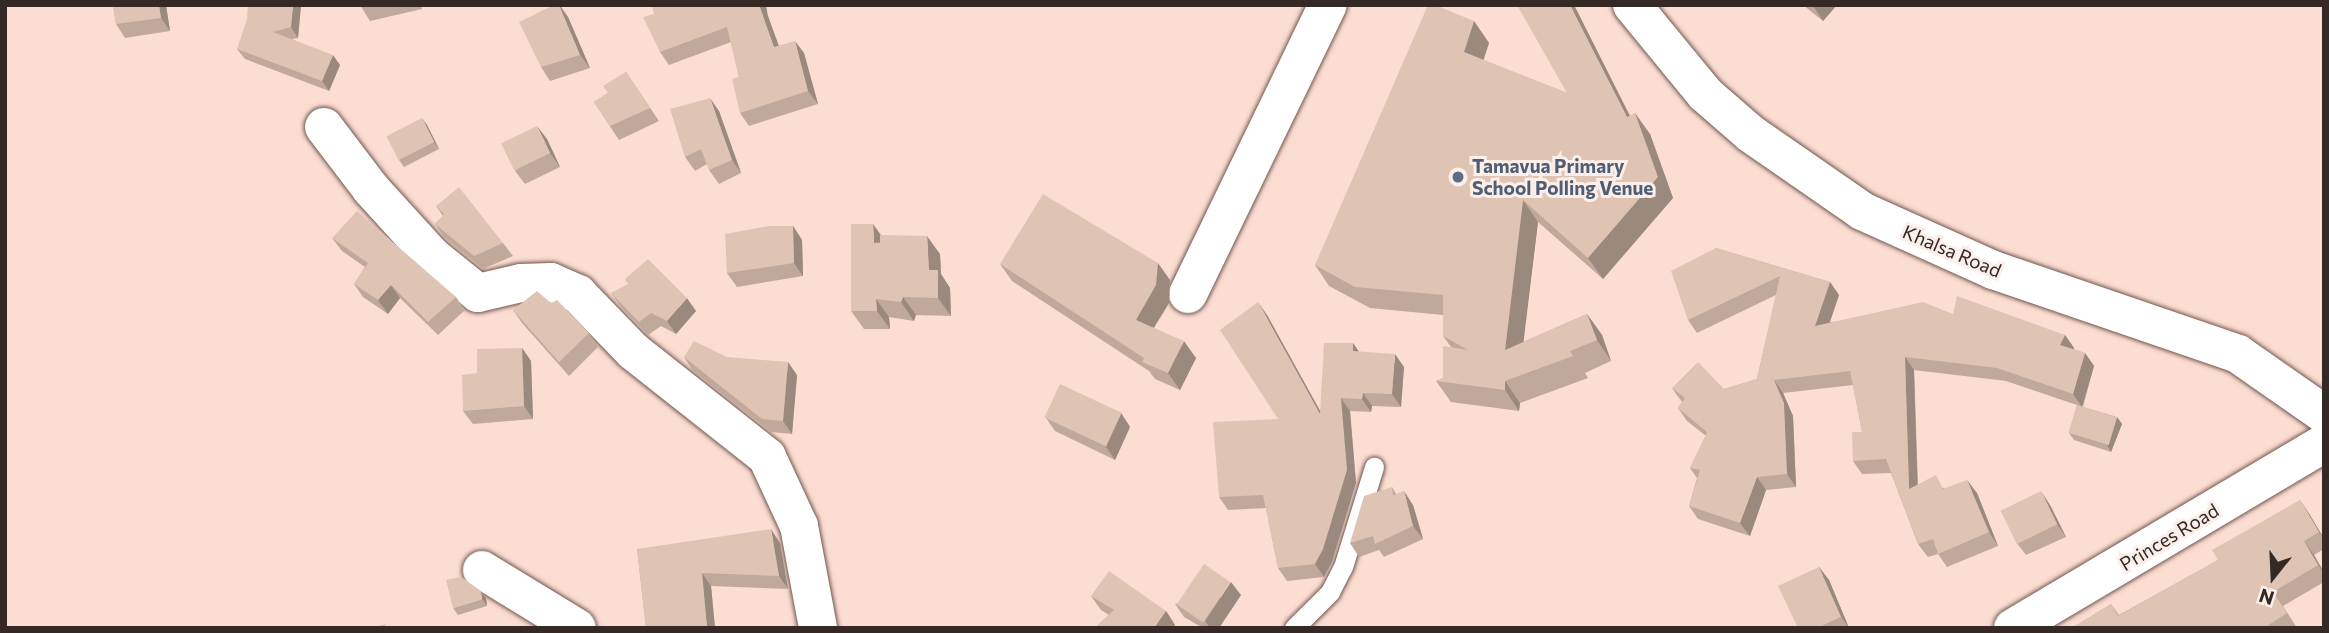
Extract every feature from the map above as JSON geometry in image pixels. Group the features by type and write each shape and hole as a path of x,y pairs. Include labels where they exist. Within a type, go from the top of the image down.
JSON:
{"street":[{"path":"1188,294 1328,5"},
{"name":"Khalsa Road","path":"1632,5 1705,94 1751,134 1862,211 1993,270 2238,354 2324,414"},
{"path":"324,127 371,188 432,256 478,293 521,283 551,282 578,294 633,351 766,457 799,526 818,628"},
{"name":"Princes Road","path":"2013,628 2324,443"},
{"path":"482,570 577,628"}],"lane":[{"path":"1294,628 1330,592 1343,567 1374,467"}],"building":[{"path":"113,5 159,5 161,18 116,24"},
{"path":"248,5 293,5 291,27 273,32 333,55 322,81 237,49 247,19"},
{"path":"559,5 580,55 541,67 519,22"},
{"path":"652,5 759,5 774,47 795,41 808,91 740,113 732,79 739,77 727,27 660,52 643,17 654,14"},
{"path":"1428,5 1435,5 1474,21 1464,52 1567,93 1517,5 1570,5 1627,117 1635,113 1658,177 1588,258 1523,200 1505,350 1587,314 1597,340 1570,351 1573,356 1505,381 1505,390 1436,381 1443,378 1443,346 1468,350 1443,336 1443,295 1355,287 1315,265"},
{"path":"626,72 650,108 610,126 594,102 608,93 603,86"},
{"path":"710,98 732,160 709,170 701,149 685,157 670,109"},
{"path":"422,118 434,142 399,160 386,136"},
{"path":"537,126 550,153 514,170 501,144"},
{"path":"459,187 503,243 474,256 435,224 444,214 436,206"},
{"path":"1043,194 1158,263 1156,285 1136,320 1184,341 1168,373 1142,362 1144,358 1000,264"},
{"path":"357,211 456,297 428,322 391,285 378,300 354,284 368,263 332,238"},
{"path":"851,224 873,224 874,243 880,243 880,235 927,236 929,270 938,270 938,298 903,297 901,302 876,299 877,311 851,311"},
{"path":"769,226 793,226 794,263 727,273 725,234"},
{"path":"1716,248 1830,282 1815,326 1923,302 1953,314 1957,296 2065,335 2060,345 2085,353 2073,394 1997,368 1905,357 1909,489 1936,475 1943,489 1967,480 1989,532 1938,554 1933,539 1918,544 1886,459 1853,461 1852,432 1862,432 1850,371 1774,380 1784,403 1787,474 1757,477 1740,523 1689,506 1700,470 1690,468 1707,432 1678,408 1685,398 1672,388 1698,362 1724,389 1757,379 1780,276 1688,320 1671,271"},
{"path":"648,259 687,298 667,321 651,313 639,322 611,293 628,284 625,279"},
{"path":"537,291 551,303 557,300 589,333 559,362 513,310"},
{"path":"1258,302 1320,414 1324,343 1353,343 1353,351 1395,354 1392,394 1363,393 1362,399 1341,398 1347,470 1323,549 1315,564 1278,568 1263,495 1219,497 1213,422 1278,419 1220,330"},
{"path":"694,341 727,357 788,362 783,421 762,419 684,357"},
{"path":"522,348 524,406 463,411 462,375 477,373 477,349"},
{"path":"1060,384 1122,413 1106,446 1044,418"},
{"path":"2077,405 2117,417 2109,445 2069,433"},
{"path":"1392,487 1393,495 1404,491 1413,526 1375,544 1373,536 1350,543 1364,496"},
{"path":"2041,491 2057,524 2017,544 2001,511"},
{"path":"2300,500 2319,532 2304,541 2318,565 2273,592 2287,613 2264,628 2072,628 2111,604 2118,616 2218,560 2212,550"},
{"path":"771,529 779,576 702,573 707,627 646,628 637,549"},
{"path":"1204,564 1231,582 1203,623 1177,605"},
{"path":"1819,567 1841,617 1817,628 1798,628 1778,586"},
{"path":"1109,571 1166,611 1154,628 1094,628 1114,610 1091,596"},
{"path":"461,577 481,591 482,599 453,608 446,580"}],"place":[{"name":"Tamavua Primary School Polling Venue","path":"1458,177"}]}
